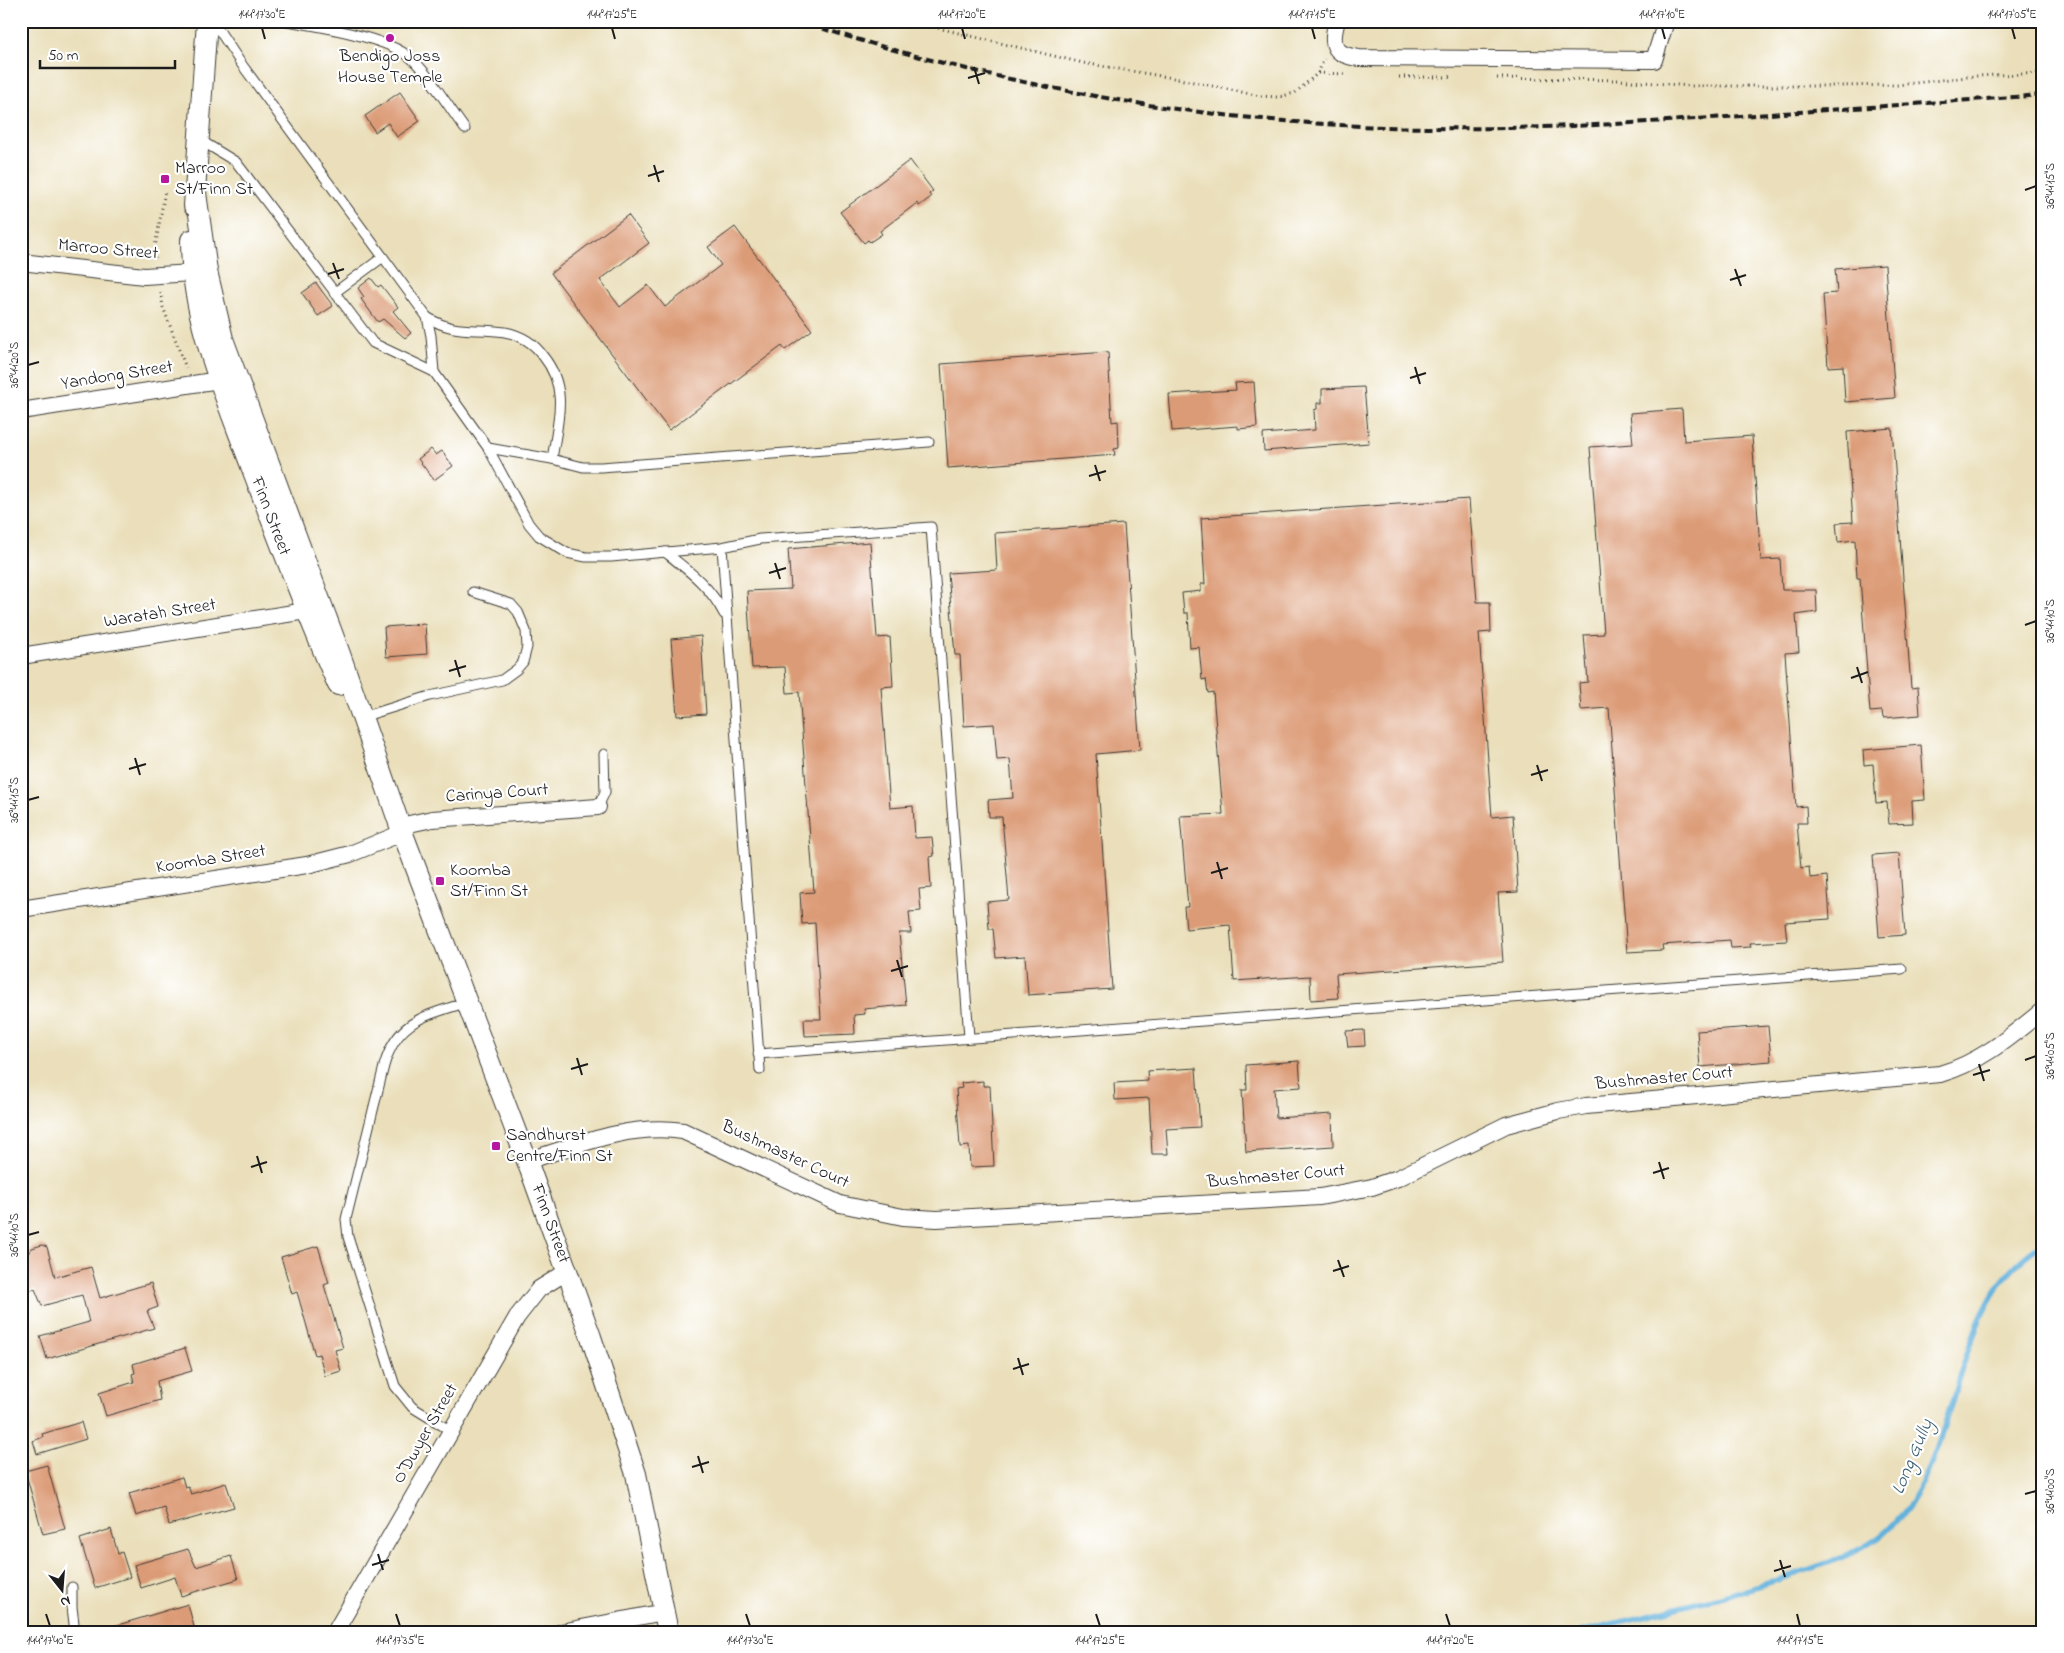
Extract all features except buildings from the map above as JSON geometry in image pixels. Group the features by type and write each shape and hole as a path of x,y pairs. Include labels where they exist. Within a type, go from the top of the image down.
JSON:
{"street":[{"name":"Finn Street","path":"207,21 196,193 199,272 223,339 228,378 568,1271 636,1474 666,1622"},
{"path":"1337,21 1333,39 1337,51 1349,57 1374,59 1654,60 1666,21"},
{"name":"Marroo Street","path":"21,262 144,276 199,272"},
{"name":"Yandong Street","path":"21,411 228,378"},
{"name":"Finn Street","path":"314,608 362,717 401,830"},
{"name":"Waratah Street","path":"21,656 314,608"},
{"name":"Carinya Court","path":"401,830 432,819 598,807"},
{"name":"Koomba Street","path":"21,909 307,865 350,854 401,830"},
{"name":"Bushmaster Court","path":"527,1161 634,1130 661,1128 683,1131 840,1204 903,1217 937,1219 1320,1196 1372,1187 1398,1178 1506,1125 1558,1111 1586,1106 1940,1074 1962,1068 1977,1061 2043,1010"},
{"name":"O'Dwyer Street","path":"334,1632 512,1324 530,1298 548,1282 568,1271"},
{"path":"561,1632 666,1622"}],"lane":[{"path":"213,21 240,62 427,316 449,328 505,332 525,339 538,349 550,364 558,380 560,393 552,459"},
{"path":"287,21 358,35 405,54 415,62 465,129"},
{"path":"199,140 240,166 373,343 434,372 488,448 519,509 539,536 553,546 567,553 586,557 722,547 760,539 931,527 969,1037"},
{"path":"334,293 383,257"},
{"path":"427,316 434,372"},
{"path":"488,448 552,459 577,466 601,467 929,442"},
{"path":"722,547 760,1070"},
{"path":"665,552 696,576 716,598 726,619"},
{"path":"362,717 430,696 502,680 517,669 523,662 527,646 526,631 518,612 511,604 473,592"},
{"path":"598,807 605,792 604,754"},
{"path":"758,1054 1902,969"},
{"path":"451,1431 412,1407 395,1386 348,1237 346,1220 381,1076 393,1042 400,1032 415,1021 467,1002"},
{"path":"72,1587 75,1632"}],"path":[{"path":"156,267 154,253 165,191"},
{"path":"160,289 163,307 189,376"}],"waterway":[{"name":"Long Gully","path":"1581,1632 1725,1596 1782,1579 1848,1555 1882,1535 1909,1504 1929,1468 1970,1343 1987,1305 2011,1271 2043,1244"}],"railway":[{"path":"799,21 876,45 1032,84 1111,99 1191,111 1351,126 1509,128 1586,125 1702,119 2043,95"}],"place":[{"name":"Bendigo Joss House Temple","path":"390,38"},
{"name":"Marroo St/Finn St","path":"165,179"},
{"name":"Koomba St/Finn St","path":"440,881"},
{"name":"Sandhurst Centre/Finn St","path":"496,1146"}]}
